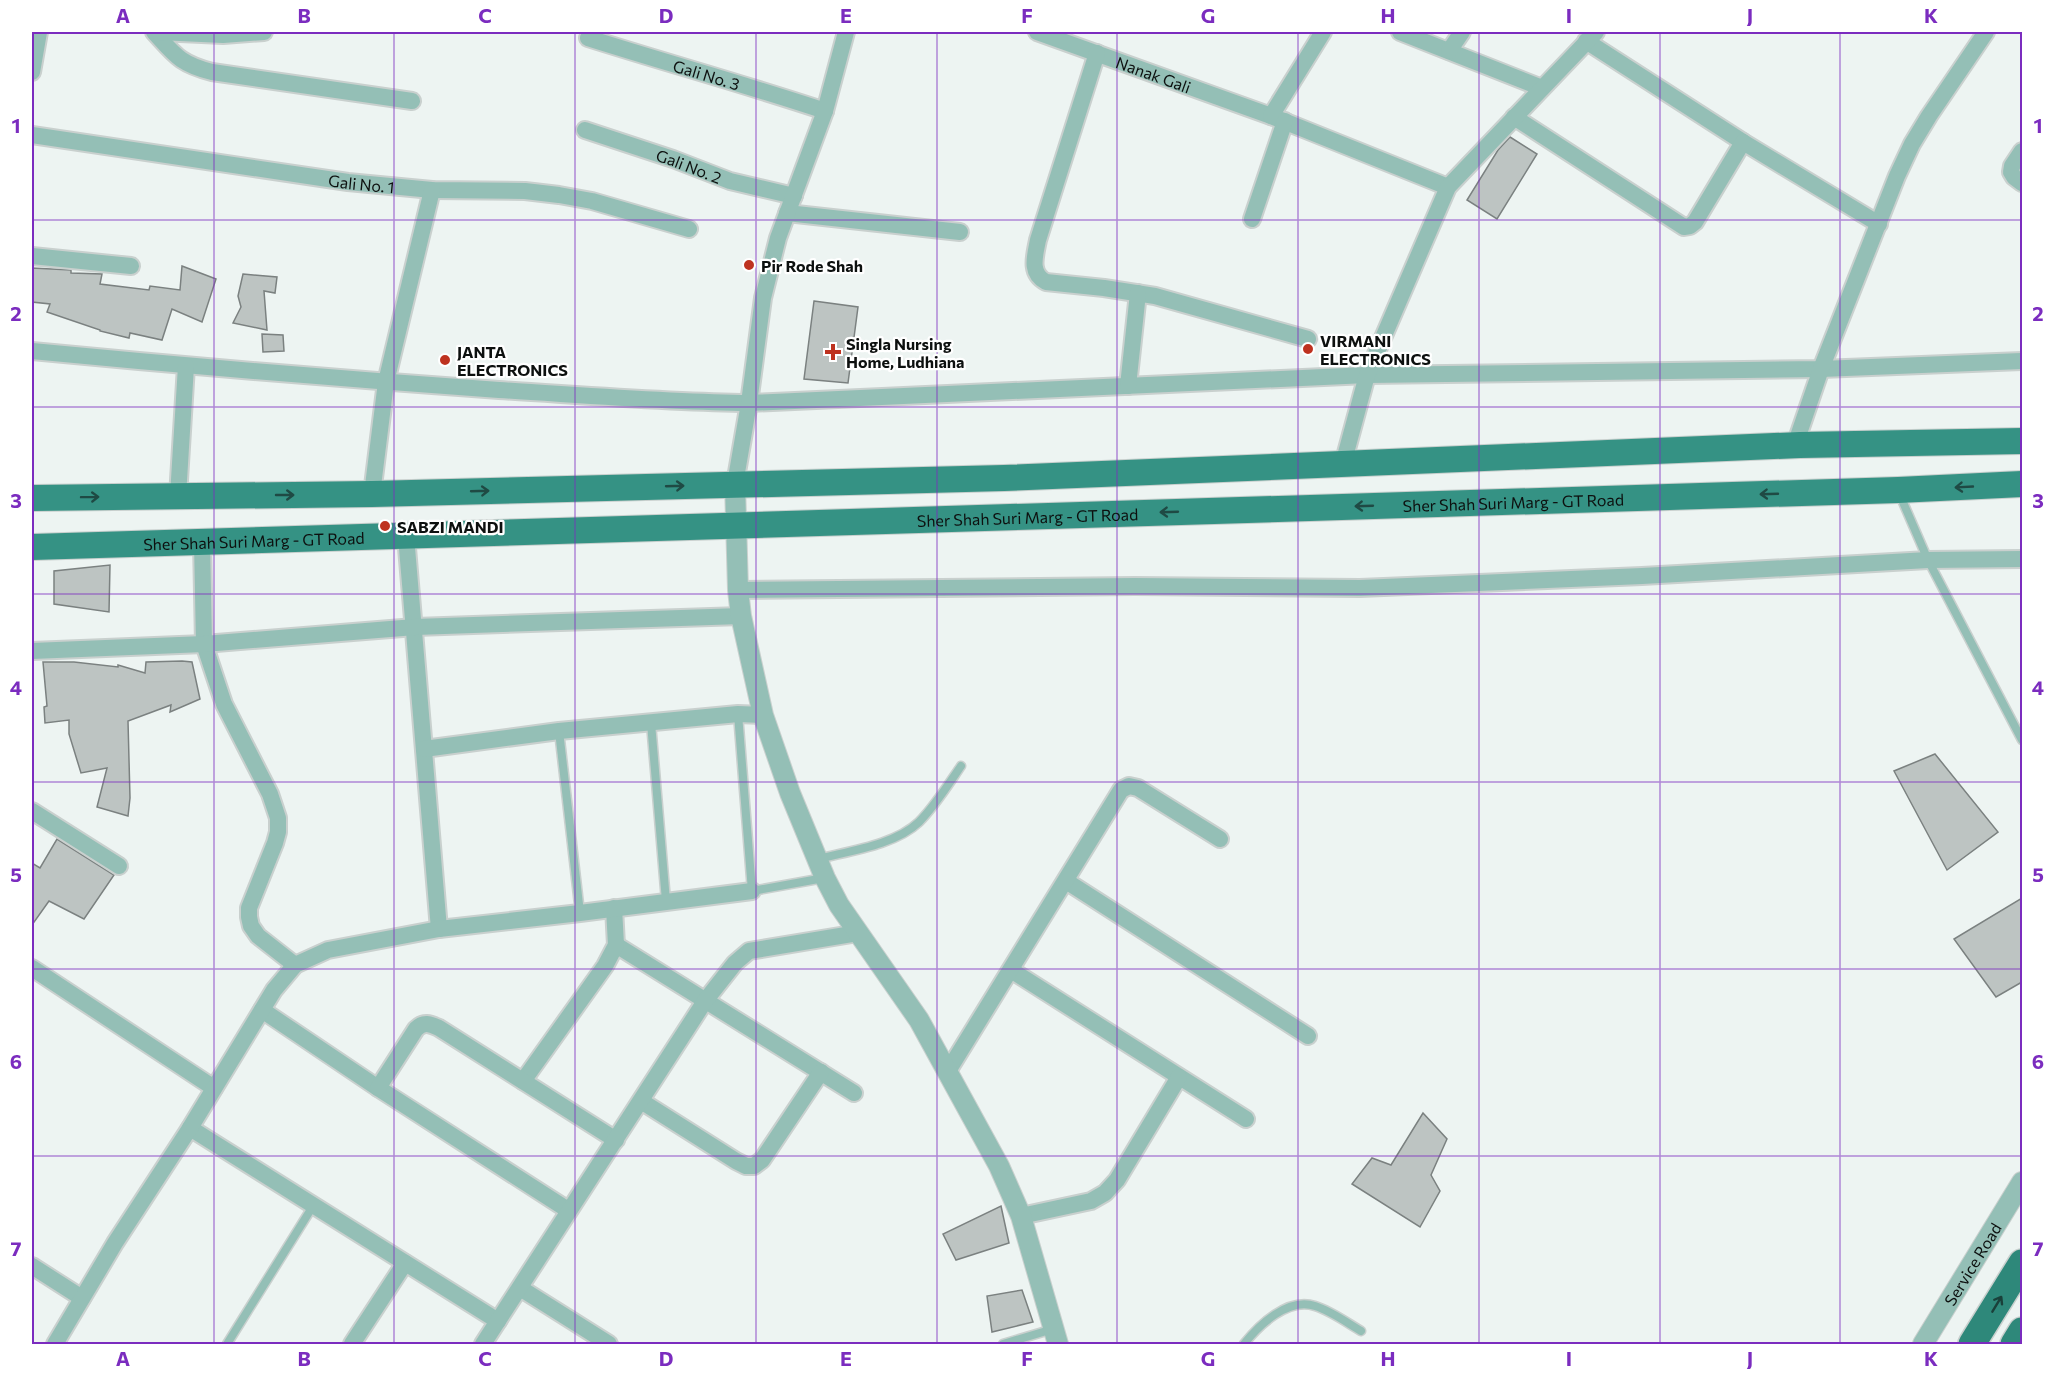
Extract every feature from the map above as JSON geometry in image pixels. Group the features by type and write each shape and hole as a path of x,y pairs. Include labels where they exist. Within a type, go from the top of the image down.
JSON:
{"highway":[{"path":"1972,1344 2022,1263"},
{"path":"2014,1344 2022,1331"}],"main road":[{"path":"32,498 372,494 1004,478 1795,445 2022,441"},
{"name":"Sher Shah Suri Marg - GT Road","path":"32,547 1898,490 2022,484"}],"street":[{"path":"32,72 39,32"},
{"path":"157,32 223,35 264,32"},
{"path":"157,32 174,54 194,67 212,72 412,101"},
{"path":"846,32 825,111 778,238 763,298 735,484 738,590 741,616 763,715 790,793 825,878 839,905 920,1020 999,1166 1020,1216 1056,1337"},
{"name":"Nanak Gali","path":"1037,32 1278,119 1448,187"},
{"path":"1400,32 1542,88"},
{"path":"1449,51 1462,32"},
{"path":"1795,445 1821,369 1912,144 1986,32"},
{"path":"1252,219 1278,119 1317,33"},
{"path":"1343,464 1367,375 1448,187 1591,36 1743,142 1879,224"},
{"name":"Gali No. 3","path":"588,38 701,74 750,86 825,111"},
{"path":"1097,53 1038,240 1034,261 1035,273 1046,282 1155,296 1308,339"},
{"path":"1514,117 1684,227 1695,222 1743,142"},
{"name":"Gali No. 2","path":"585,130 673,159 730,181 794,196"},
{"name":"Gali No. 1","path":"32,135 323,179 432,190 525,191 559,195 599,203 689,229"},
{"path":"2022,151 2012,166 2011,172 2013,177 2022,183"},
{"path":"372,494 386,382 432,190"},
{"path":"788,213 960,232"},
{"path":"32,256 131,266"},
{"path":"1128,386 1138,293"},
{"path":"32,351 386,382 688,402 748,403 1367,375 1821,369 2022,361"},
{"path":"178,496 186,366"},
{"path":"406,536 439,929"},
{"path":"202,542 204,644 224,704 270,794 278,818 275,843 249,908 251,926 258,936 295,965"},
{"path":"738,590 1135,586 1360,588 1642,576 1928,560 2022,559"},
{"path":"32,651 204,644 415,627 741,616"},
{"path":"424,749 559,731 738,714 763,715"},
{"path":"948,1071 1121,790 1129,786 1138,788 1220,839"},
{"path":"32,811 119,866"},
{"path":"1066,881 1308,1036"},
{"path":"55,1344 115,1243 190,1128 274,990 295,965 328,950 439,929 752,891"},
{"path":"523,1081 605,966 616,945 614,908"},
{"path":"483,1344 705,1001 735,963 749,951 858,933"},
{"path":"616,945 854,1093"},
{"path":"32,968 214,1088"},
{"path":"1011,970 1246,1119"},
{"path":"262,1010 378,1088 568,1210"},
{"path":"378,1088 416,1029 420,1024 426,1023 439,1028 616,1140"},
{"path":"641,1101 736,1161 746,1166 754,1166 762,1160 821,1072"},
{"path":"1020,1216 1091,1201 1105,1193 1117,1180 1179,1077"},
{"path":"190,1128 498,1321"},
{"name":"Service Road","path":"1923,1344 2022,1182"},
{"path":"352,1344 405,1263"},
{"path":"32,1266 82,1298"},
{"path":"520,1288 609,1344"}],"lane":[{"path":"1898,490 1928,560 2022,740"},
{"path":"738,714 752,891 825,878"},
{"path":"651,723 666,902"},
{"path":"559,731 580,913"},
{"path":"818,859 867,847 894,837 917,824 962,766"},
{"path":"227,1344 313,1206"},
{"path":"1244,1344 1252,1334 1276,1314 1295,1305 1313,1305 1361,1331"},
{"path":"1003,1344 1056,1337"}],"building":[{"path":"1510,137 1537,154 1497,219 1467,200 1498,150"},
{"path":"182,266 216,279 202,322 172,309 162,340 130,333 129,338 100,331 47,312 50,304 32,302 32,268 102,274 100,284 149,290 150,286 180,290"},
{"path":"243,274 277,277 275,293 264,291 267,330 233,323 241,307 238,296"},
{"path":"814,301 858,307 848,383 804,379"},
{"path":"262,334 283,335 284,351 263,352"},
{"path":"110,565 109,612 54,604 54,571"},
{"path":"43,662 74,662 118,667 118,665 145,673 146,662 192,662 200,699 170,712 171,705 128,721 130,798 128,816 97,807 107,768 81,773 69,734 69,720 45,723 44,707 47,706"},
{"path":"1935,754 1998,832 1947,870 1894,771"},
{"path":"57,839 114,875 84,919 49,901 32,925 32,863 40,868"},
{"path":"2022,898 2022,982 1996,997 1954,939"},
{"path":"1423,1113 1447,1139 1431,1175 1440,1191 1420,1227 1352,1184 1372,1158 1391,1165"},
{"path":"1001,1206 1009,1243 956,1260 943,1234"},
{"path":"1022,1290 1033,1322 992,1332 987,1296"}],"place":[{"name":"Pir Rode Shah","path":"749,265"},
{"name":"VIRMANI ELECTRONICS","path":"1308,349"},
{"name":"Singla Nursing Home, Ludhiana","path":"833,352"},
{"name":"JANTA ELECTRONICS","path":"445,360"},
{"name":"SABZI MANDI","path":"385,526"}]}
